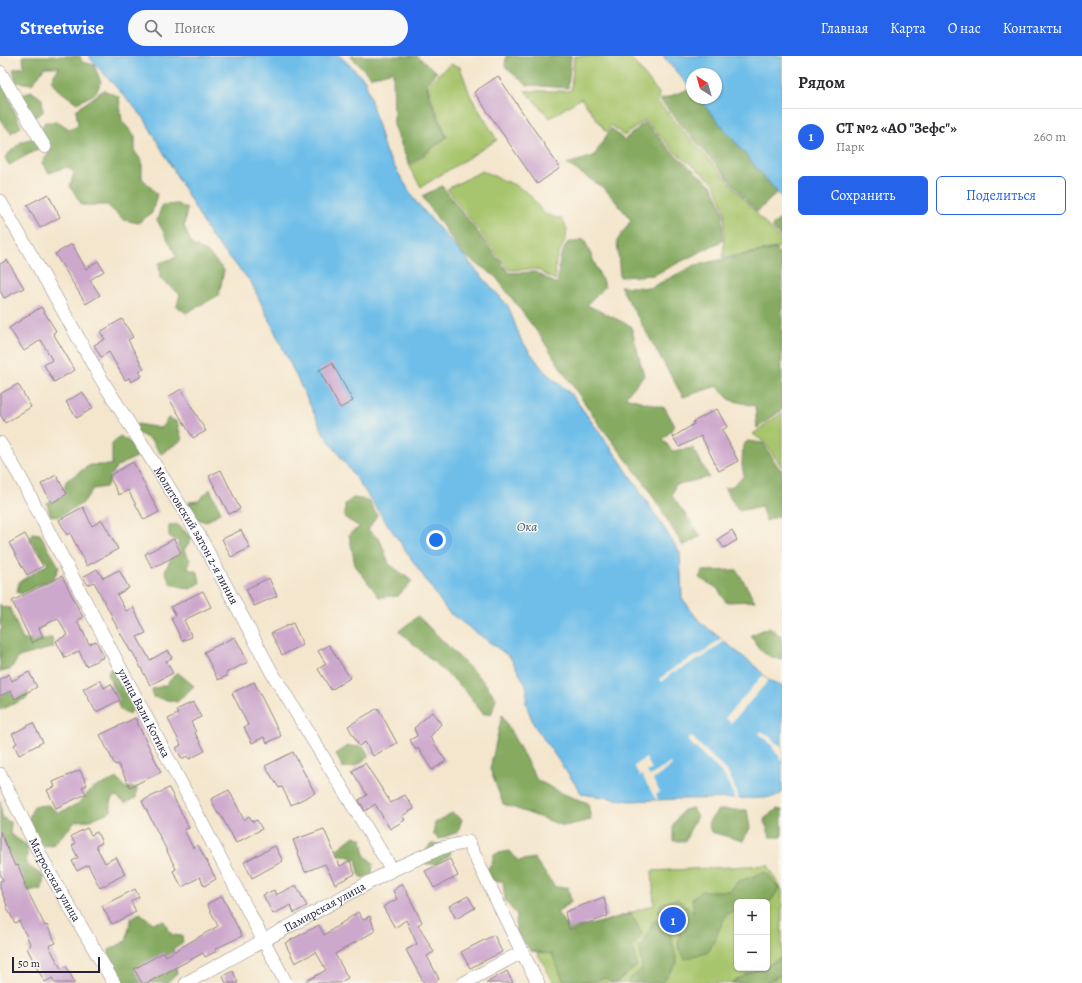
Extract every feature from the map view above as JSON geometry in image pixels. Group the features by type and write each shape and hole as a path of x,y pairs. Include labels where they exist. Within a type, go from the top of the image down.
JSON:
{"street":[{"path":"0,72 45,148"},
{"name":"Молитовский затон 2-я линия","path":"0,200 100,377 200,537 271,672 392,870"},
{"name":"улица Вали Котика","path":"0,443 19,474 286,983"},
{"name":"Матросская улица","path":"0,774 48,870 114,983"},
{"name":"Памирская улица","path":"186,983 392,870 441,848 468,842 522,952"},
{"path":"464,983 522,952 538,983"}],"green space":[{"path":"23,56 80,56 82,62 94,65 101,82 96,93 77,103 57,89 51,80 59,67 45,67 32,84 16,82 13,69 24,67"},
{"path":"350,56 417,56 437,72 426,83 430,99 446,137 409,165 394,126 393,71 371,77"},
{"path":"506,56 571,56 568,88 527,85 505,67"},
{"path":"574,56 629,56 659,93 658,102 782,242 782,247 723,258 725,210 714,183 674,151 645,120 624,136 611,125 606,132 581,98 550,118 525,91 571,91"},
{"path":"450,64 460,67 470,95 497,140 421,187 409,167 447,137 431,98 427,84"},
{"path":"0,86 4,86 21,127 11,133 0,120"},
{"path":"104,90 119,97 122,121 135,136 135,152 142,161 142,178 157,194 152,213 138,223 124,220 107,205 82,205 70,186 74,172 67,167 49,173 42,163 51,150 40,148 9,165 5,157 22,141 35,138 45,122 59,122 69,129 78,125 76,110"},
{"path":"686,90 686,104 712,104 782,188 757,212 660,100"},
{"path":"31,91 42,99 43,112 33,118 21,96"},
{"path":"645,122 672,152 712,186 723,210 722,241 654,275 620,277 617,241 631,220 605,189 567,164 594,156 611,128 624,140"},
{"path":"482,171 515,185 529,194 544,214 562,219 567,229 566,238 556,260 555,280 536,269 509,270 447,189"},
{"path":"442,186 509,273 535,272 557,284 560,258 567,243 584,239 605,287 587,305 631,326 644,376 625,397 665,408 675,426 663,439 672,451 693,448 709,477 675,485 672,496 701,536 683,546 646,485 599,424 541,337 495,276 462,254 422,196"},
{"path":"178,204 187,209 184,226 192,245 207,252 224,270 219,295 186,313 177,306 180,294 160,279 159,263 177,257 157,220 162,205"},
{"path":"782,217 782,239 771,227"},
{"path":"775,249 782,256 782,410 757,428 755,406 730,400 717,386 683,397 620,286 650,288 695,265"},
{"path":"782,413 782,467 764,442 753,434"},
{"path":"168,418 177,422 182,440 161,454 151,440 134,431 137,424 161,428"},
{"path":"120,436 137,447 136,457 116,467 106,487 93,489 83,503 58,517 50,515 47,503 63,494 66,481 90,465 112,465 112,443"},
{"path":"748,441 763,443 777,465 782,470 782,515 766,521 761,506 739,511 724,488 731,487 744,476 742,465 743,445"},
{"path":"210,489 221,512 206,522 189,516 189,502 198,501"},
{"path":"353,498 368,500 377,515 368,530 380,540 389,564 412,581 398,596 379,597 355,565 349,534 360,527 345,518 345,504"},
{"path":"177,524 192,538 184,550 190,560 188,569 198,572 200,583 190,589 171,584 165,571 179,542 169,536 169,526"},
{"path":"32,533 40,534 59,567 54,578 21,594 17,592 19,582 48,564 30,540"},
{"path":"737,570 755,601 726,602 717,588 699,578 702,571"},
{"path":"0,604 3,607 10,608 23,640 52,638 54,647 19,657 10,670 0,672 0,632 2,627 0,625"},
{"path":"418,616 484,682 496,698 492,713 483,714 464,689 399,631"},
{"path":"770,627 782,638 782,660 763,652 751,635"},
{"path":"112,667 122,671 135,704 130,714 120,710 108,673"},
{"path":"177,672 194,686 177,702 153,697 152,689 166,685"},
{"path":"29,687 27,698 0,710 0,693"},
{"path":"502,715 537,780 566,795 588,803 591,820 564,826 503,804 490,769"},
{"path":"348,746 364,747 369,756 356,766 343,768 336,754"},
{"path":"117,778 125,788 137,788 136,798 125,803 116,796 111,799 111,811 90,820 76,821 54,844 45,846 34,837 27,822 34,806 48,805 59,813 79,803 92,789"},
{"path":"0,801 2,817 11,823 10,834 28,846 26,864 44,877 42,889 28,891 17,870 0,863"},
{"path":"692,808 697,816 685,841 673,841 673,825 683,810"},
{"path":"777,809 782,810 782,837 770,837 764,819"},
{"path":"718,810 747,810 750,828 743,841 711,832 708,823"},
{"path":"452,813 462,819 458,832 439,839 433,834 435,823"},
{"path":"354,836 362,839 365,856 373,863 372,874 362,878 359,874 356,859 339,854 337,849"},
{"path":"431,844 445,844 451,854 436,864 426,864 422,856"},
{"path":"510,851 518,861 534,858 555,887 568,887 571,902 557,912 569,929 631,914 642,934 632,947 637,966 615,983 604,978 591,982 563,980 552,954 531,951 515,931 517,915 505,901 503,881 491,881 485,871 492,864 494,854"},
{"path":"768,865 782,890 782,983 554,983 533,945 654,905 652,871"},
{"path":"766,872 779,888 771,901 770,899 734,899 734,910 726,915 709,951 685,959 678,946 681,925 658,912 662,903 677,899 694,912 692,898 702,891 730,891 737,882"},
{"path":"140,913 153,923 164,921 172,935 182,936 183,942 173,949 177,974 167,983 121,983 110,973 109,950 126,941 131,918"},
{"path":"655,919 671,936 677,963 662,983 629,983 629,980 642,969 640,948"},
{"path":"782,957 782,975 764,983 732,983 753,971 770,971 770,964"}],"water":[{"name":"Ока","path":"88,56 340,56 365,80 385,151 416,202 508,306 521,340 544,371 572,395 621,462 680,553 682,598 699,621 757,668 769,680 782,686 782,793 777,796 765,798 630,801 582,794 534,725 526,704 527,687 510,657 448,612 324,434 251,282 212,238 144,118"},
{"path":"663,56 782,56 782,198 703,104 722,104 722,68 686,68 686,83"}],"pier":[{"path":"721,638 724,641 705,656 672,673 661,682 659,679 678,665 704,652"},
{"path":"763,675 769,680 731,723 725,718"},
{"path":"761,731 768,735 777,744 778,743 782,748 782,762 772,747 773,746 759,734"},
{"path":"691,736 728,773 739,798 735,799 725,777 717,768 687,740"},
{"path":"646,758 652,769 647,772 650,776 670,763 672,765 653,780 660,792 656,795 658,799 656,800 642,775 640,776 634,766"}],"building":[{"path":"498,76 560,168 537,184 474,92"},
{"path":"48,194 60,217 40,228 27,205"},
{"path":"72,244 86,269 98,261 104,271 90,280 100,295 86,304 55,254"},
{"path":"7,260 24,288 4,298 0,291 0,264"},
{"path":"41,307 56,331 53,333 75,370 54,382 44,365 52,360 41,340 24,351 9,328"},
{"path":"122,319 133,337 128,340 144,369 139,371 142,376 131,382 129,378 125,380 109,352 101,357 94,345 105,339 100,332"},
{"path":"332,363 353,401 340,408 319,370"},
{"path":"18,384 31,407 5,423 0,414 0,394"},
{"path":"181,389 206,431 193,438 168,397"},
{"path":"82,392 93,408 77,418 66,402"},
{"path":"717,409 727,427 722,430 738,461 719,471 701,436 679,447 673,437 694,424 693,422"},
{"path":"133,462 159,512 144,520 128,490 119,495 109,476"},
{"path":"221,470 240,509 229,514 209,476"},
{"path":"56,475 67,494 52,503 41,484"},
{"path":"83,507 92,526 102,520 118,549 87,566 70,533 67,535 59,520"},
{"path":"241,530 250,548 231,557 222,539"},
{"path":"732,530 737,540 724,548 718,539"},
{"path":"25,534 43,566 27,575 9,543"},
{"path":"174,539 181,553 152,568 145,554"},
{"path":"97,569 103,578 119,570 129,588 117,595 126,611 133,607 146,633 137,637 150,660 168,650 172,658 166,661 173,673 150,685 112,618 94,582 88,585 83,577"},
{"path":"62,576 83,617 77,620 89,644 96,641 104,657 86,666 79,651 65,658 56,641 67,635 58,618 39,628 43,637 32,643 12,601"},
{"path":"269,578 277,596 254,606 246,589"},
{"path":"203,591 211,607 184,620 192,637 182,641 171,618 176,616 171,607"},
{"path":"293,623 303,645 282,655 271,633"},
{"path":"235,637 248,662 226,673 227,676 218,680 204,652"},
{"path":"329,645 350,678 331,690 318,669 326,664 318,651"},
{"path":"29,672 37,687 15,699 11,691 0,696 0,679 9,674 12,681"},
{"path":"100,680 104,688 111,684 120,700 96,712 83,689"},
{"path":"254,682 281,736 267,743 264,737 252,743 244,727 248,725 232,693"},
{"path":"193,702 201,717 191,722 205,751 189,759 187,756 182,759 176,748 181,745 168,719 178,714 176,710"},
{"path":"378,708 397,743 373,756 365,742 359,746 348,726"},
{"path":"432,712 441,724 430,737 446,761 432,770 418,748 416,750 410,740 417,736 414,728"},
{"path":"135,718 161,772 130,787 118,764 115,765 100,735"},
{"path":"33,723 43,742 19,755 14,745 17,743 12,734"},
{"path":"293,752 315,793 291,805 282,787 279,788 265,766"},
{"path":"365,763 391,803 405,795 414,809 402,816 405,820 390,829 375,804 365,811 359,800 367,795 352,771"},
{"path":"80,770 87,785 82,787 86,794 56,808 47,790 55,787 53,782"},
{"path":"169,788 189,828 184,830 193,848 198,845 216,879 204,886 200,877 182,887 173,871 176,869 142,801"},
{"path":"229,790 244,820 249,816 253,822 257,820 262,829 236,843 220,814 218,814 211,799"},
{"path":"87,828 91,835 97,832 102,843 96,846 105,863 116,857 125,874 100,888 88,865 77,871 72,861 78,858 72,846 75,844 71,836"},
{"path":"324,829 340,866 350,861 355,874 335,884 325,864 305,872 293,840"},
{"path":"0,831 15,866 18,865 24,884 45,926 47,925 56,943 49,946 61,969 66,966 75,983 55,983 52,978 45,982 27,948 31,945 19,921 15,923 6,906 7,905 0,888 0,881 3,880 0,873"},
{"path":"275,846 283,861 252,878 244,862"},
{"path":"450,859 458,876 434,888 425,871"},
{"path":"402,883 422,922 418,925 434,952 427,956 439,979 433,983 424,983 406,950 417,944 406,920 395,928 383,907 397,899 393,891"},
{"path":"296,885 307,906 294,913 291,905 273,914 263,895 274,890 276,895"},
{"path":"135,889 139,897 131,901 136,912 112,924 102,906"},
{"path":"222,896 242,936 215,949 217,951 205,957 203,953 147,983 142,983 134,969 164,952 166,956 218,926 207,904"},
{"path":"468,896 475,908 456,919 449,906"},
{"path":"604,897 608,916 569,930 565,912"},
{"path":"358,912 363,920 370,916 375,931 335,954 348,978 339,983 303,983 326,970 316,952 295,963 285,943 319,925 324,935"},
{"path":"494,935 502,952 470,968 461,952"},
{"path":"233,971 238,983 226,983 223,976"},
{"path":"507,971 513,983 486,983"}],"place":[{"name":"СТ №2 «АО \"Зефс\"»","path":"673,920"}]}
